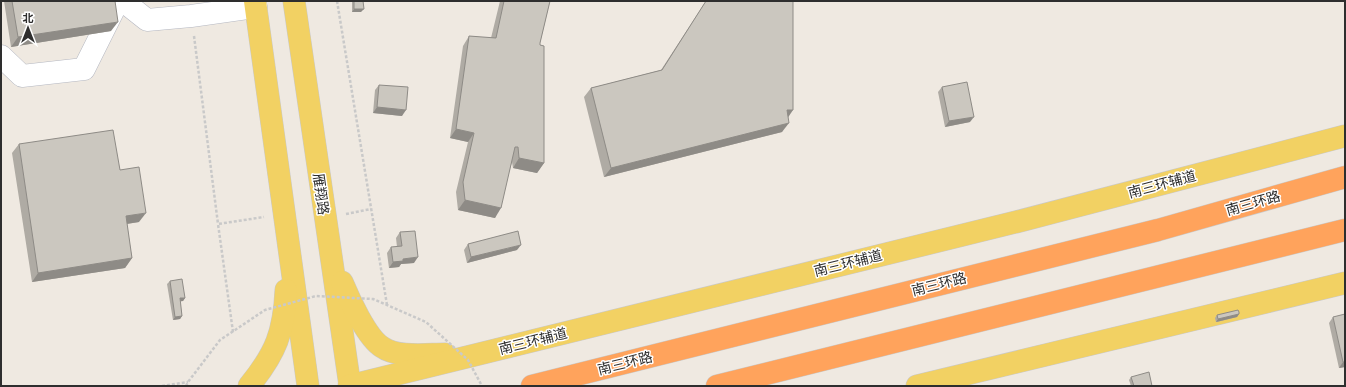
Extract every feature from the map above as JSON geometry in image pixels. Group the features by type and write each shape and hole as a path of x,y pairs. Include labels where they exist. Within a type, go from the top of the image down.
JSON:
{"highway":[{"name":"南三环路","path":"532,386 1151,232 1345,177"},
{"path":"717,386 1345,230"}],"main road":[{"name":"雁翔路","path":"294,1 349,386"},
{"path":"255,4 308,386"},
{"name":"南三环辅道","path":"349,386 387,380 482,354 1016,222 1345,136"},
{"path":"249,386 265,365 276,345 282,325 285,311 286,282 285,221"},
{"path":"331,257 352,306 372,337 381,347 391,352 407,354 482,354"},
{"path":"917,386 1345,283"}],"lane":[{"path":"1,56 22,76 84,69 118,1"},
{"path":"122,1 147,20 191,16 255,4"}],"path":[{"path":"338,1 369,202 387,305"},
{"path":"191,16 233,332"},
{"path":"218,224 285,221"},
{"path":"186,386 220,340 265,310 316,296 373,299 426,322 468,360 482,386"},
{"path":"162,386 188,382"}],"building":[{"path":"12,1 115,1 118,22 18,37"},
{"path":"354,1 363,1 364,9 354,9"},
{"path":"504,1 550,1 540,43 540,45 544,46 544,163 519,158 518,147 515,147 501,208 465,200 463,182 474,133 456,129 469,36 496,38"},
{"path":"706,1 793,1 793,110 787,110 789,123 611,168 591,88 662,70"},
{"path":"967,82 974,117 949,121 942,87"},
{"path":"379,85 408,87 406,110 377,107"},
{"path":"113,130 120,170 139,167 146,213 126,216 132,258 38,273 19,144"},
{"path":"415,231 418,257 393,262 391,247 402,246 400,232"},
{"path":"518,231 521,245 471,257 468,244"},
{"path":"182,279 185,298 180,298 182,316 175,317 170,281"},
{"path":"1238,310 1239,314 1218,319 1217,315"},
{"path":"1345,314 1345,362 1343,362 1333,317"},
{"path":"1149,372 1152,386 1134,386 1131,377"}]}
